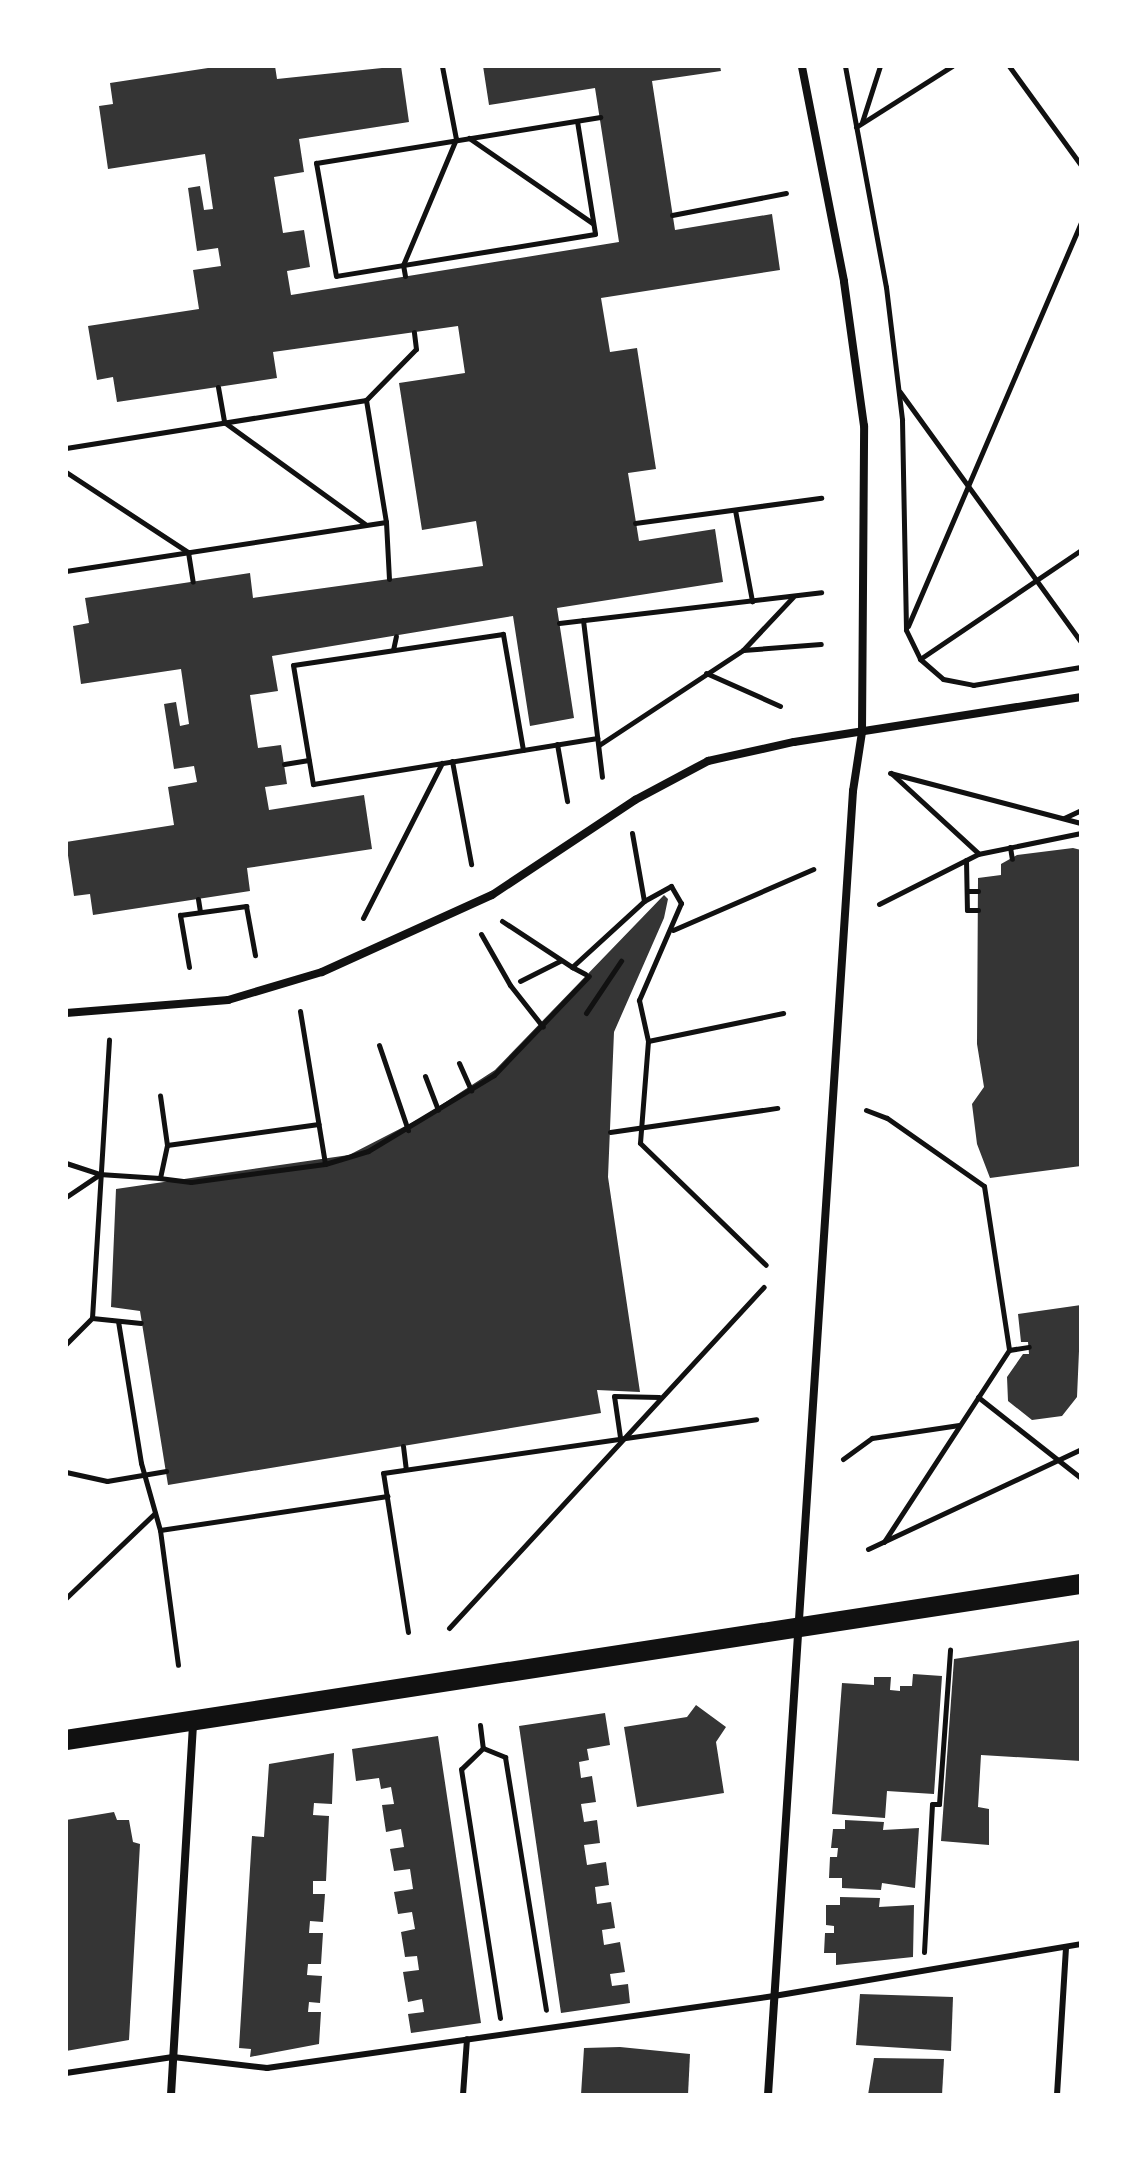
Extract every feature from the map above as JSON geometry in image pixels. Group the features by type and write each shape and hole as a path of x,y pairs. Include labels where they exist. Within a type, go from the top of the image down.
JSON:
{"main road":[{"path":"66,1740 1081,1584"}],"street":[{"path":"768,2095 853,791 862,732 863,415 844,281 802,66"},
{"path":"66,1013 228,1000 322,972 492,895 635,800 708,761 862,732 1081,697"},
{"path":"171,2095 193,1719"}],"lane":[{"path":"66,2073 173,2057 267,2068 774,1996 1081,1944"},
{"path":"1057,2095 1066,1947"},
{"path":"463,2095 467,2039"}],"path":[{"path":"405,276 403,265 456,139 442,66"},
{"path":"845,66 859,126 899,391 906,630 920,659 943,679 973,685 1081,667"},
{"path":"859,126 880,66"},
{"path":"859,126 952,66"},
{"path":"1009,66 1081,165"},
{"path":"577,121 595,234 336,276 316,163 600,117"},
{"path":"468,137 593,224"},
{"path":"672,215 786,193"},
{"path":"906,630 1081,222"},
{"path":"66,448 366,400 416,349 414,332"},
{"path":"218,387 224,422 366,525"},
{"path":"899,391 1081,642"},
{"path":"366,400 386,522 389,579"},
{"path":"66,472 188,552 193,582"},
{"path":"635,523 821,498"},
{"path":"735,510 752,601"},
{"path":"66,571 386,522"},
{"path":"920,659 1081,550"},
{"path":"559,623 821,592"},
{"path":"599,745 743,650 793,596"},
{"path":"583,620 602,777"},
{"path":"523,750 503,634 293,665 313,784 452,761 523,750 557,744 597,738"},
{"path":"393,650 396,636"},
{"path":"743,650 821,644"},
{"path":"706,673 780,706"},
{"path":"557,744 567,801"},
{"path":"284,764 309,760"},
{"path":"452,761 471,864"},
{"path":"363,918 442,763"},
{"path":"978,854 890,773 1081,823"},
{"path":"1063,818 1081,810"},
{"path":"632,833 644,901"},
{"path":"879,904 978,854 1081,833"},
{"path":"1010,847 1012,859"},
{"path":"966,860 967,910 978,910"},
{"path":"673,930 813,869"},
{"path":"572,967 644,901 671,886 681,903 673,930 639,1000 648,1041 640,1143 766,1265"},
{"path":"967,891 978,891"},
{"path":"198,899 200,912"},
{"path":"189,967 180,915 246,906 255,955"},
{"path":"66,1163 99,1174 191,1182 350,1159 408,1130 494,1075 543,1027 587,975 560,961 502,921"},
{"path":"481,934 510,985 543,1027"},
{"path":"520,981 560,961"},
{"path":"586,1013 621,961"},
{"path":"629,995 639,1000"},
{"path":"300,1011 325,1164"},
{"path":"648,1041 783,1013"},
{"path":"66,1344 92,1318 109,1040"},
{"path":"379,1045 408,1130"},
{"path":"459,1063 471,1090"},
{"path":"425,1076 438,1110"},
{"path":"159,1178 167,1145 160,1095"},
{"path":"610,1132 777,1108"},
{"path":"866,1110 887,1118 984,1186 1009,1350 884,1542"},
{"path":"167,1145 319,1124"},
{"path":"66,1197 99,1174"},
{"path":"449,1628 620,1437 764,1287"},
{"path":"92,1318 141,1323"},
{"path":"118,1321 143,1472 160,1530 178,1665"},
{"path":"1009,1350 1029,1347"},
{"path":"620,1437 614,1393 660,1397"},
{"path":"978,1397 1081,1478"},
{"path":"408,1632 383,1473 756,1419"},
{"path":"843,1459 872,1438 960,1425"},
{"path":"403,1446 406,1469"},
{"path":"868,1549 1081,1449"},
{"path":"66,1472 107,1481 143,1472 166,1471"},
{"path":"160,1530 387,1496"},
{"path":"66,1598 155,1513"},
{"path":"922,1971 932,1804 939,1804 950,1649"},
{"path":"480,1725 483,1748"},
{"path":"483,1748 505,1757 548,2027"},
{"path":"483,1748 461,1769 503,2033"}],"building":[{"path":"221,66 275,66 277,79 401,66 409,122 299,139 304,172 274,177 283,233 304,230 310,267 287,271 291,295 619,242 595,88 489,105 483,66 720,66 721,71 652,81 675,230 772,214 780,270 601,298 610,352 637,348 656,469 628,473 639,541 715,529 723,582 557,608 574,718 530,726 513,616 272,656 278,691 250,695 258,748 281,745 287,784 265,787 269,810 364,795 372,849 247,868 250,891 93,915 90,894 74,896 66,842 174,825 168,787 197,782 194,766 174,769 164,704 176,702 180,726 189,724 181,669 81,684 73,626 89,623 85,598 250,573 253,598 483,566 476,521 422,530 399,383 465,373 458,326 273,352 277,378 117,402 113,377 97,380 88,326 199,309 193,270 221,266 218,248 197,251 188,188 200,186 204,210 213,209 205,154 108,169 99,106 113,104 110,83"},
{"path":"1073,848 1081,850 1081,1166 990,1178 977,1144 972,1104 984,1087 977,1044 978,878 1001,875 1001,864 1017,855"},
{"path":"664,895 668,899 664,918 614,1032 608,1177 640,1392 597,1390 601,1413 168,1485 140,1311 111,1307 116,1189 349,1155 421,1118 495,1070"},
{"path":"1081,1305 1077,1397 1062,1416 1032,1420 1008,1401 1007,1377 1023,1354 1029,1354 1028,1342 1021,1342 1018,1314"},
{"path":"1081,1640 1081,1761 981,1755 978,1807 989,1809 989,1845 941,1841 954,1659"},
{"path":"913,1674 942,1676 934,1794 887,1791 885,1818 832,1814 842,1683 874,1685 874,1677 891,1677 890,1690 900,1691 900,1686 912,1686"},
{"path":"696,1705 726,1727 716,1742 724,1793 637,1807 624,1727 687,1717"},
{"path":"605,1713 610,1745 587,1749 589,1760 579,1762 581,1778 592,1776 596,1802 581,1804 584,1822 597,1820 600,1843 584,1845 587,1865 606,1862 609,1885 595,1887 597,1904 611,1902 615,1928 602,1930 604,1945 620,1942 625,1972 610,1974 612,1986 628,1984 630,2003 561,2013 519,1726"},
{"path":"438,1736 481,2023 411,2033 408,2014 424,2012 422,1999 408,2002 403,1972 419,1970 417,1956 405,1957 401,1932 415,1929 412,1912 398,1914 394,1892 413,1889 410,1869 394,1871 390,1849 404,1847 401,1829 386,1832 382,1805 394,1804 391,1787 381,1789 379,1778 356,1781 352,1749"},
{"path":"334,1753 332,1804 314,1803 313,1815 329,1816 326,1881 313,1881 313,1894 325,1894 323,1922 310,1921 309,1933 323,1933 321,1964 308,1964 307,1975 322,1976 320,2003 309,2002 308,2012 321,2012 319,2044 250,2057 251,2049 239,2048 252,1836 264,1837 269,1764"},
{"path":"114,1812 117,1820 129,1820 133,1842 140,1844 129,2040 66,2051 66,1820"},
{"path":"845,1820 884,1822 883,1830 919,1828 915,1888 882,1883 881,1890 842,1888 842,1878 829,1878 830,1857 837,1857 838,1848 831,1848 833,1829 845,1829"},
{"path":"840,1897 880,1898 879,1907 914,1905 913,1957 836,1965 836,1953 824,1953 825,1933 834,1933 834,1926 826,1925 826,1905 840,1905"},
{"path":"860,1994 953,1997 951,2051 856,2045"},
{"path":"620,2047 690,2054 688,2095 581,2095 584,2048"},
{"path":"874,2058 944,2059 942,2095 868,2095"}]}
